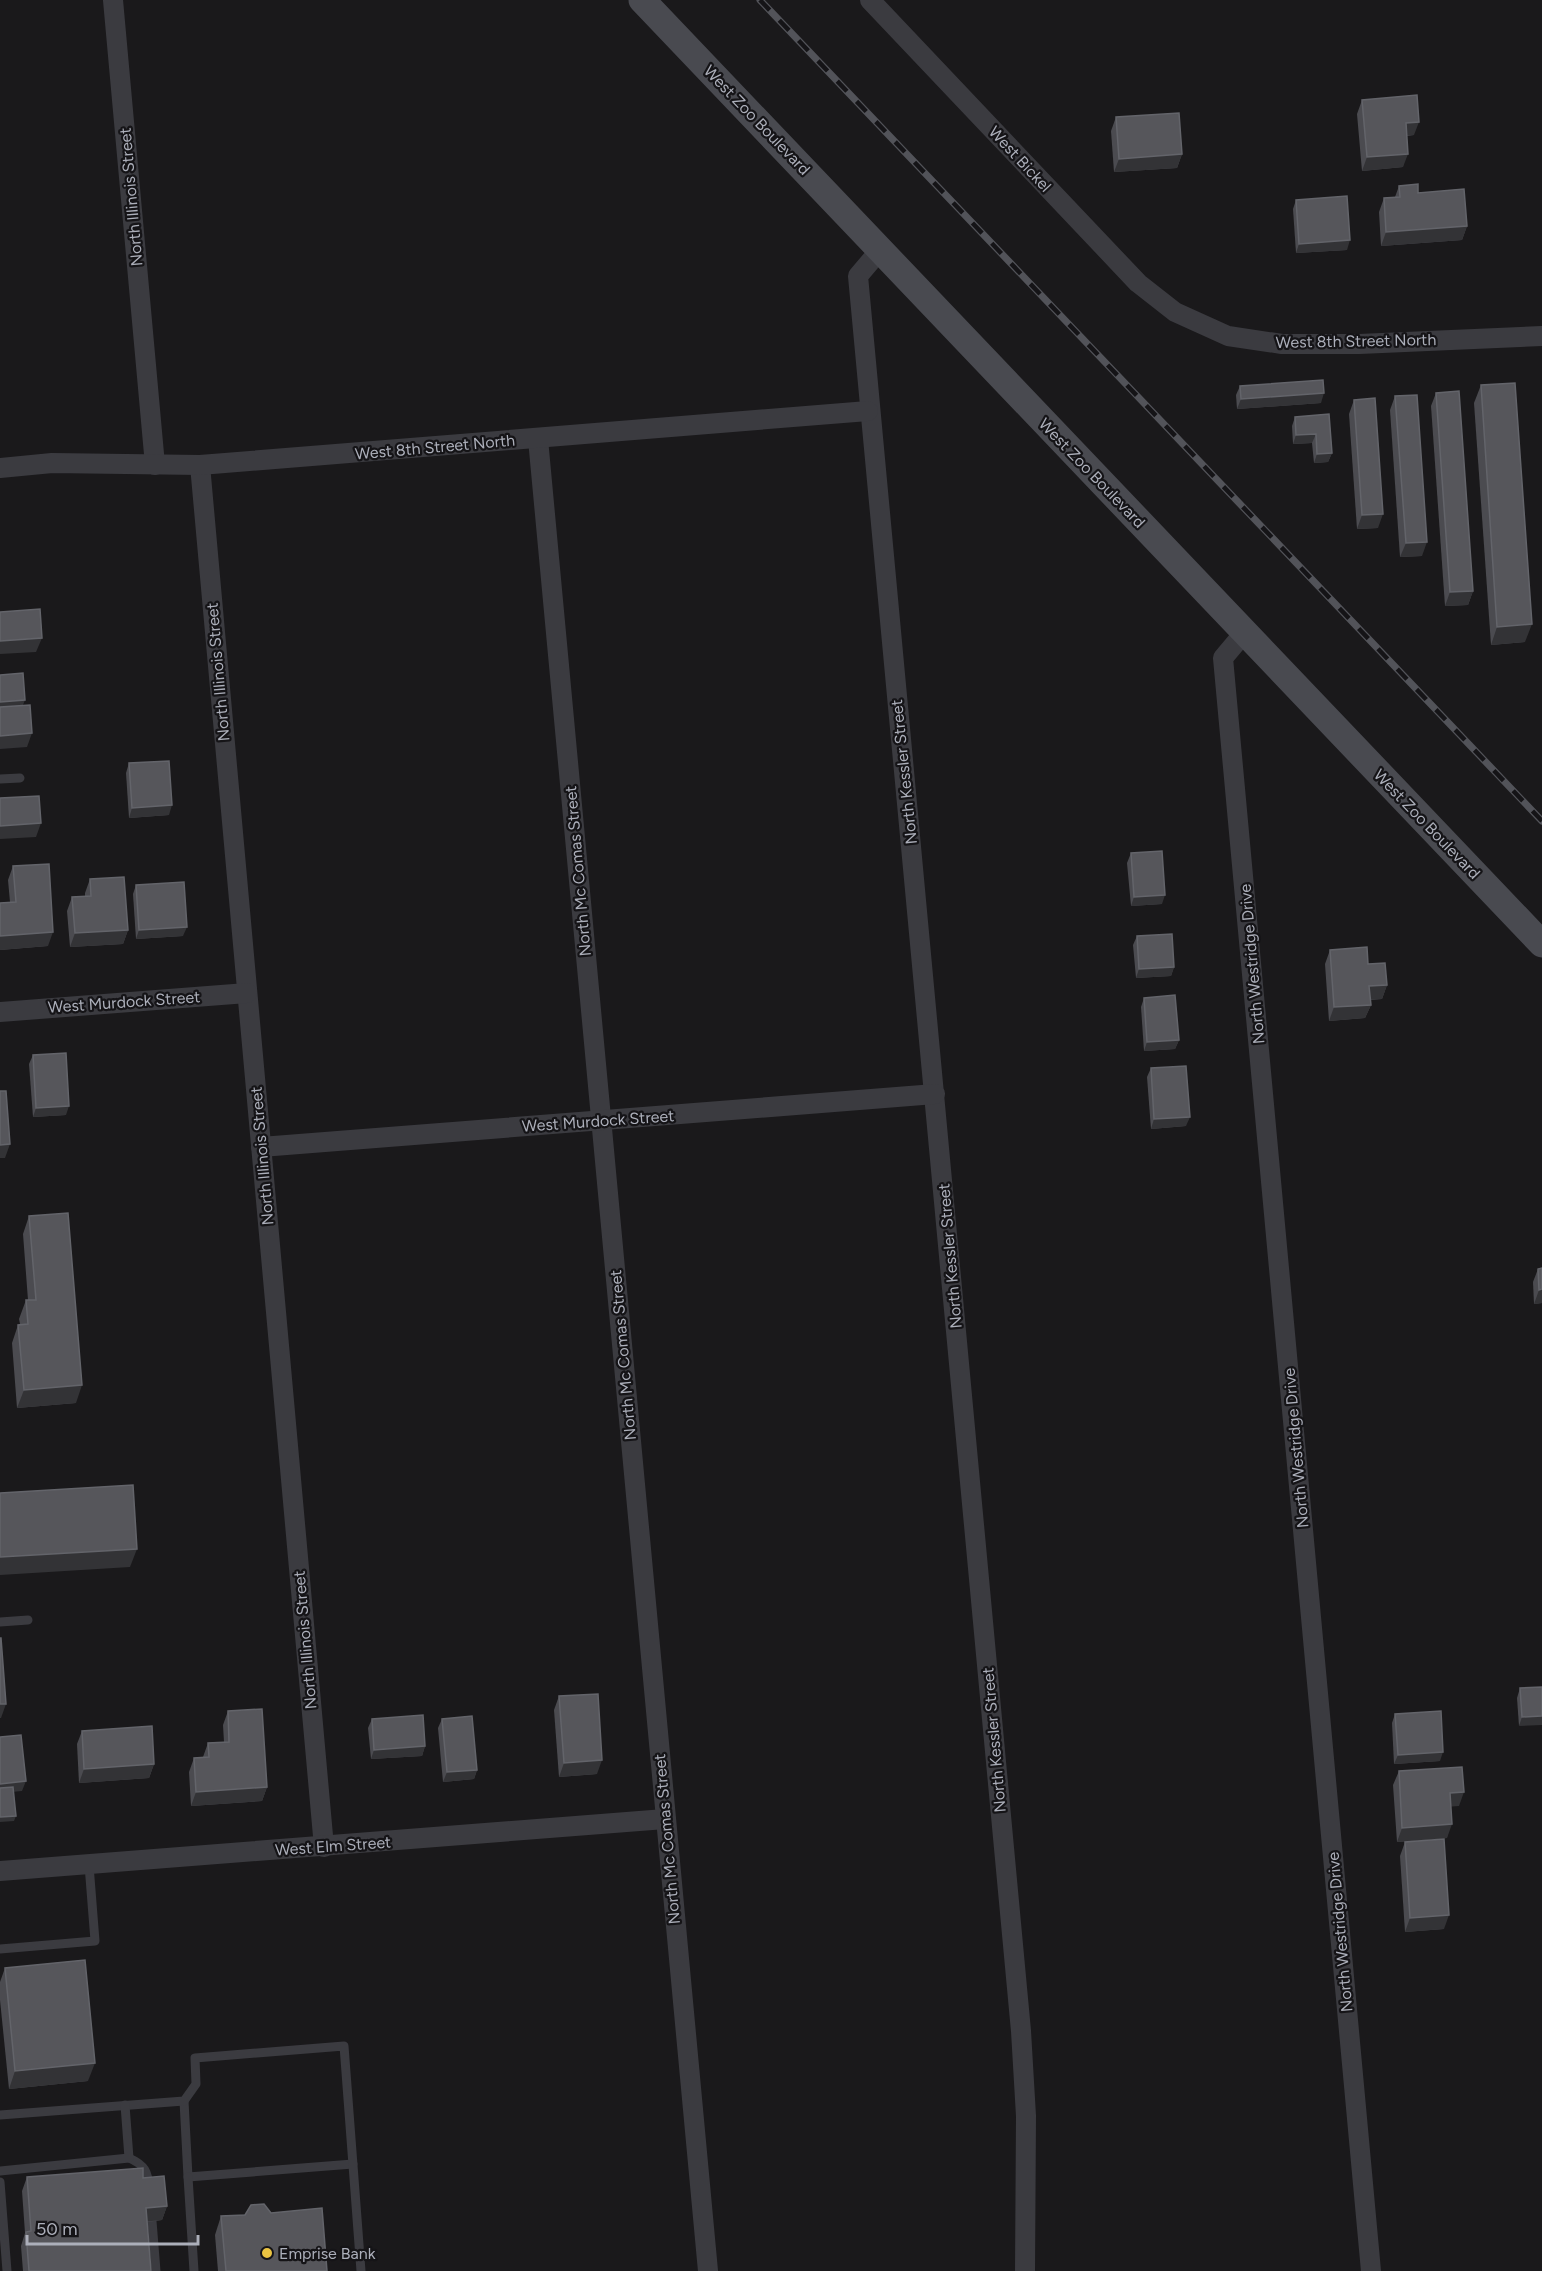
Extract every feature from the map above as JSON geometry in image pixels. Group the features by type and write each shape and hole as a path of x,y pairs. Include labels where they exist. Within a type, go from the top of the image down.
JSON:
{"main road":[{"name":"West Zoo Boulevard","path":"642,0 1542,944"}],"street":[{"name":"North Illinois Street","path":"112,0 155,465"},
{"name":"West Bickel","path":"870,0 1130,275 1175,312"},
{"name":"North Kessler Street","path":"880,250 858,276 868,411 935,1094 1021,2031 1026,2116 1025,2271"},
{"name":"West 8th Street North","path":"1175,312 1228,336 1282,344 1359,344 1542,336"},
{"name":"West 8th Street North","path":"0,468 52,463 200,465 868,411"},
{"name":"North Mc Comas Street","path":"538,439 708,2271"},
{"name":"North Illinois Street","path":"200,465 324,1847"},
{"name":"North Westridge Drive","path":"1244,633 1223,658 1371,2271"},
{"name":"West Murdock Street","path":"0,1012 247,993"},
{"name":"West Murdock Street","path":"261,1147 935,1094"},
{"name":"West Elm Street","path":"0,1871 665,1820"}],"lane":[{"path":"0,779 20,778"},
{"path":"0,1622 28,1620"},
{"path":"0,1949 95,1941 89,1865"},
{"path":"194,2271 184,2101 196,2084 195,2058 344,2046 361,2271"},
{"path":"0,2115 184,2101"},
{"path":"125,2105 129,2158"},
{"path":"0,2171 129,2158 141,2163 148,2172 149,2190"},
{"path":"188,2177 353,2164"},
{"path":"0,2182 7,2271"},
{"path":"152,2221 156,2271"}],"building":[{"path":"1417,95 1419,122 1406,123 1408,154 1367,157 1362,100"},
{"path":"1179,113 1182,154 1119,159 1116,117"},
{"path":"1418,184 1418,193 1464,189 1467,226 1386,232 1384,198 1400,197 1399,186"},
{"path":"1347,196 1350,240 1299,244 1296,200"},
{"path":"1323,380 1324,393 1241,399 1240,386"},
{"path":"1515,383 1532,624 1497,627 1481,385"},
{"path":"1459,391 1473,591 1450,592 1436,393"},
{"path":"1417,395 1427,542 1406,543 1395,396"},
{"path":"1375,398 1383,514 1362,515 1354,400"},
{"path":"1329,414 1332,453 1317,454 1316,434 1296,435 1295,417"},
{"path":"40,609 42,638 0,641 0,612"},
{"path":"23,673 25,700 0,702 0,675"},
{"path":"30,705 32,733 0,736 0,707"},
{"path":"169,761 172,805 132,808 129,763"},
{"path":"39,796 41,823 0,826 0,798"},
{"path":"1162,851 1165,895 1134,897 1131,853"},
{"path":"49,864 53,932 0,936 0,903 16,902 13,866"},
{"path":"124,877 128,930 75,933 72,897 91,896 90,879"},
{"path":"184,882 187,927 139,930 136,885"},
{"path":"1172,934 1174,967 1139,969 1137,936"},
{"path":"1367,947 1368,964 1385,963 1387,985 1369,986 1371,1005 1334,1007 1330,950"},
{"path":"1175,995 1179,1040 1147,1042 1144,998"},
{"path":"66,1053 69,1106 36,1108 33,1055"},
{"path":"1186,1066 1190,1117 1154,1119 1151,1068"},
{"path":"0,1091 6,1091 10,1144 0,1145"},
{"path":"68,1213 82,1385 24,1390 18,1325 28,1324 26,1300 36,1300 29,1216"},
{"path":"1542,1268 1542,1289 1539,1290 1538,1269"},
{"path":"133,1485 137,1549 0,1557 0,1493"},
{"path":"1,1638 6,1704 0,1704"},
{"path":"1542,1687 1542,1716 1522,1717 1520,1688"},
{"path":"598,1694 602,1760 564,1763 559,1696"},
{"path":"262,1709 267,1787 196,1792 194,1758 209,1757 208,1743 229,1742 228,1711"},
{"path":"1441,1711 1443,1752 1398,1755 1395,1714"},
{"path":"423,1715 425,1746 374,1750 372,1719"},
{"path":"472,1716 477,1770 447,1772 442,1719"},
{"path":"152,1726 154,1764 84,1769 82,1731"},
{"path":"21,1735 26,1781 0,1784 0,1737"},
{"path":"1462,1767 1464,1792 1450,1793 1452,1824 1402,1828 1399,1771"},
{"path":"13,1787 16,1816 0,1817 0,1788"},
{"path":"1444,1839 1449,1915 1410,1918 1405,1842"},
{"path":"85,1960 95,2063 15,2071 5,1968"},
{"path":"143,2168 143,2178 164,2176 167,2206 146,2208 151,2271 29,2271 26,2232 31,2231 27,2177"},
{"name":"Emprise Bank","path":"264,2204 271,2213 322,2208 327,2271 226,2271 221,2216 245,2215 251,2205"}],"railway":[{"path":"760,0 1542,821"}],"place":[{"name":"Emprise Bank","path":"267,2253"}]}
